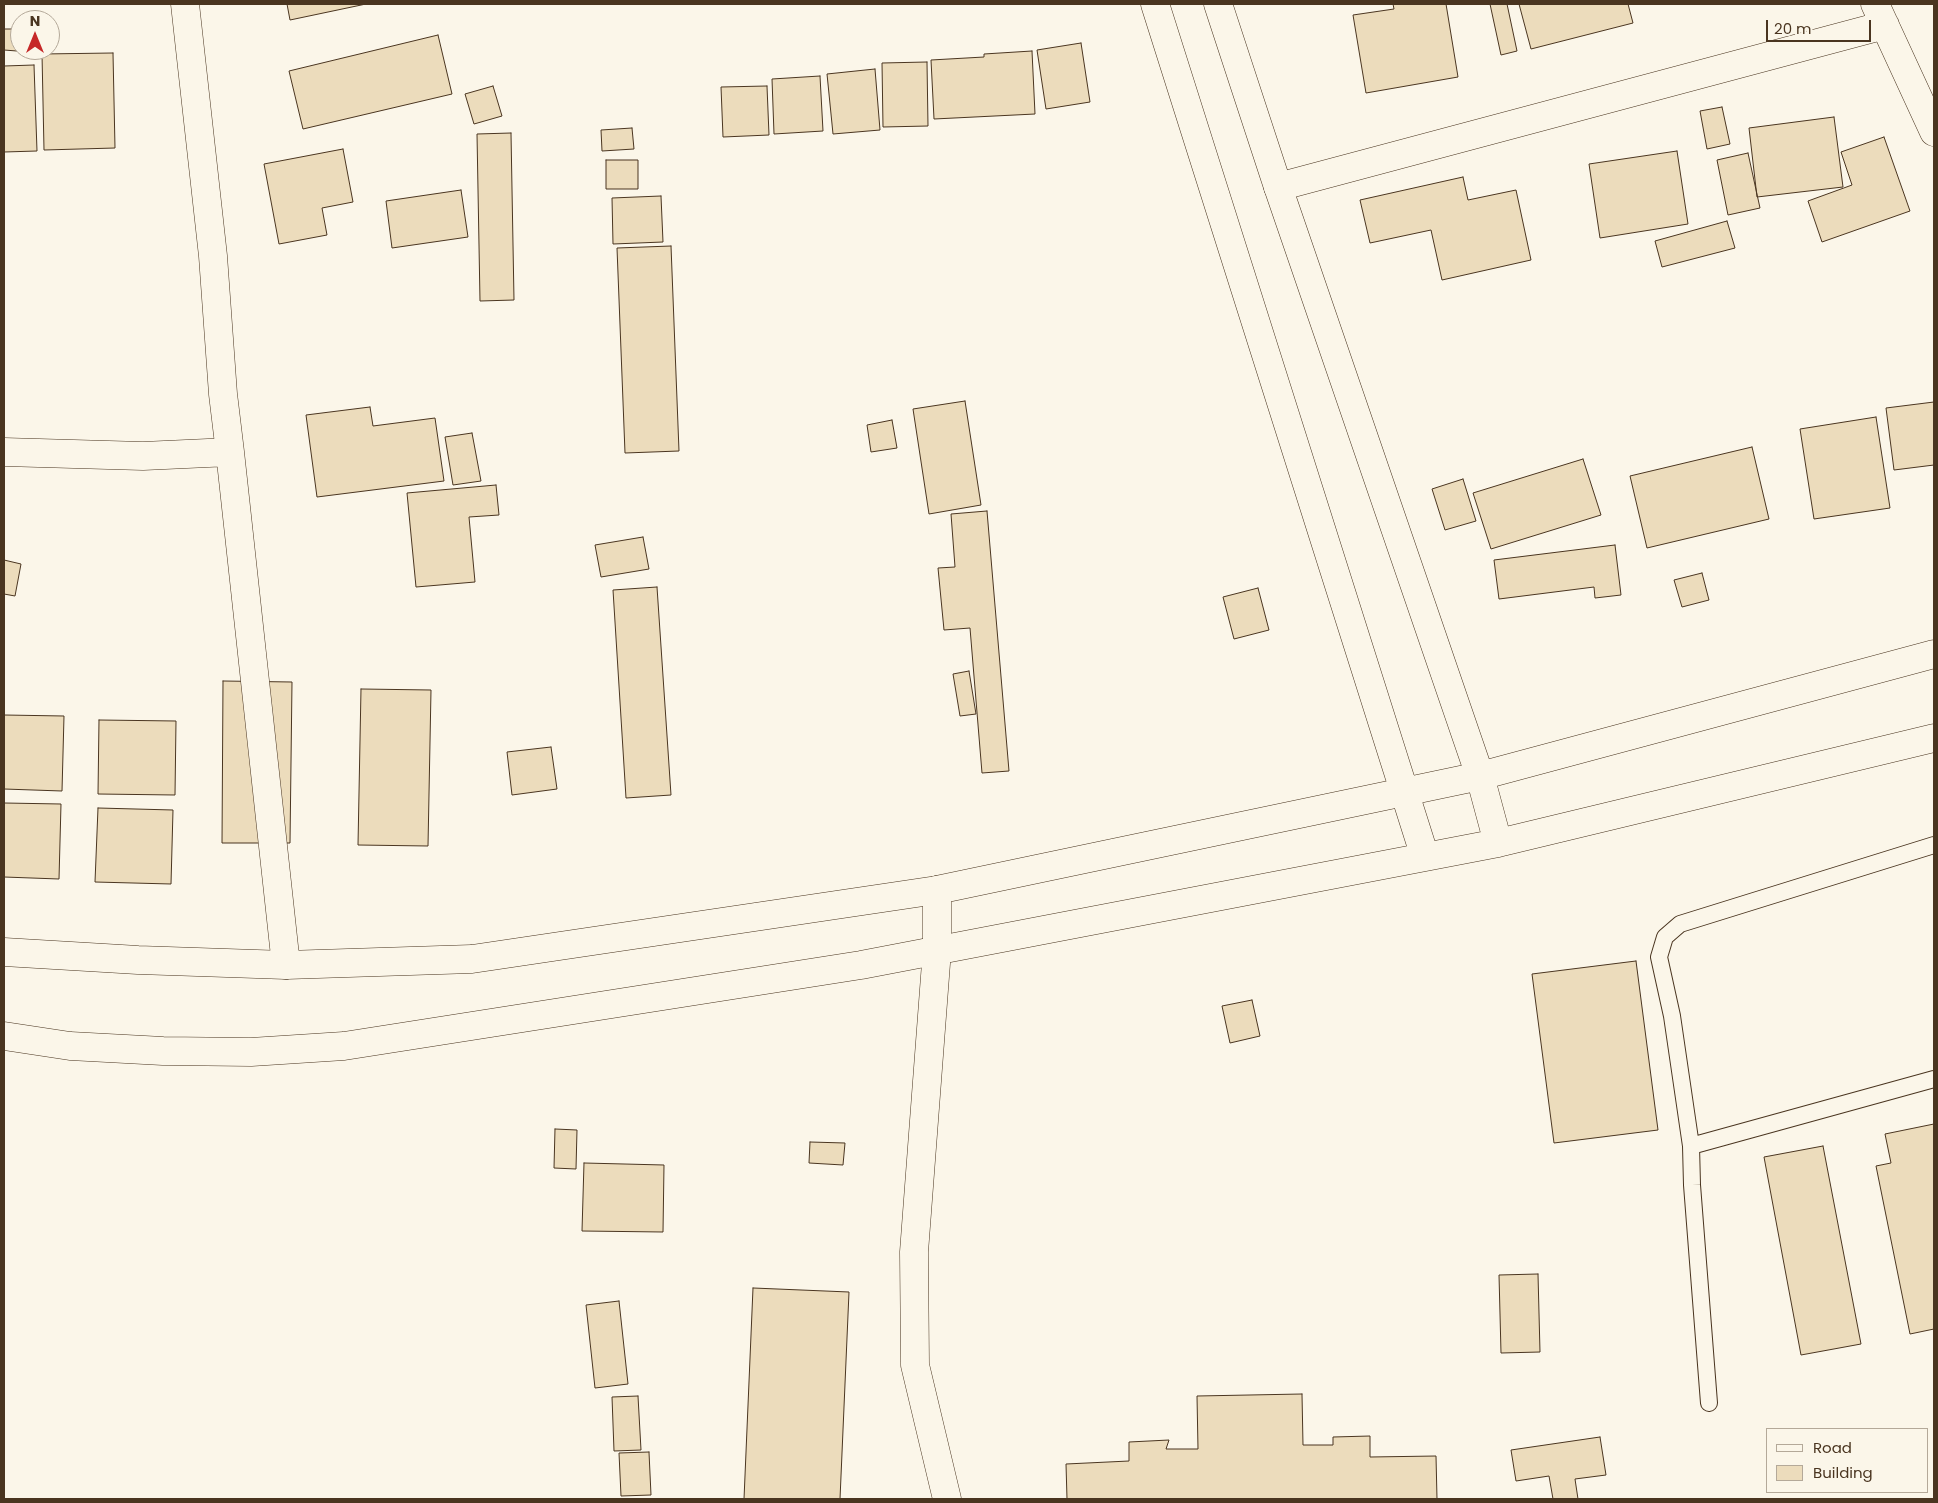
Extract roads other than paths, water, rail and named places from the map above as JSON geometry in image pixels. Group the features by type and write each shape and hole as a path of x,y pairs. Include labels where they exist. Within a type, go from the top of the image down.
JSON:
{"main road":[{"path":"184,4 213,256 223,394 286,965"},
{"path":"1155,4 1425,857"},
{"path":"1218,4 1278,187 1480,776 1498,843"},
{"path":"1278,187 1880,15 1934,132"},
{"path":"4,452 143,456 230,452"},
{"path":"4,952 138,960 286,965 472,959 937,890 1480,776 1934,654"},
{"path":"4,1036 70,1046 163,1051 251,1052 344,1046 852,966 1498,843 1934,738"},
{"path":"937,890 937,950 914,1252 915,1365 947,1499"}],"lane":[{"path":"1709,1403 1692,1185 1691,1146 1672,1016 1659,957 1665,938 1680,924 1934,845"},
{"path":"1691,1146 1934,1079"}]}
